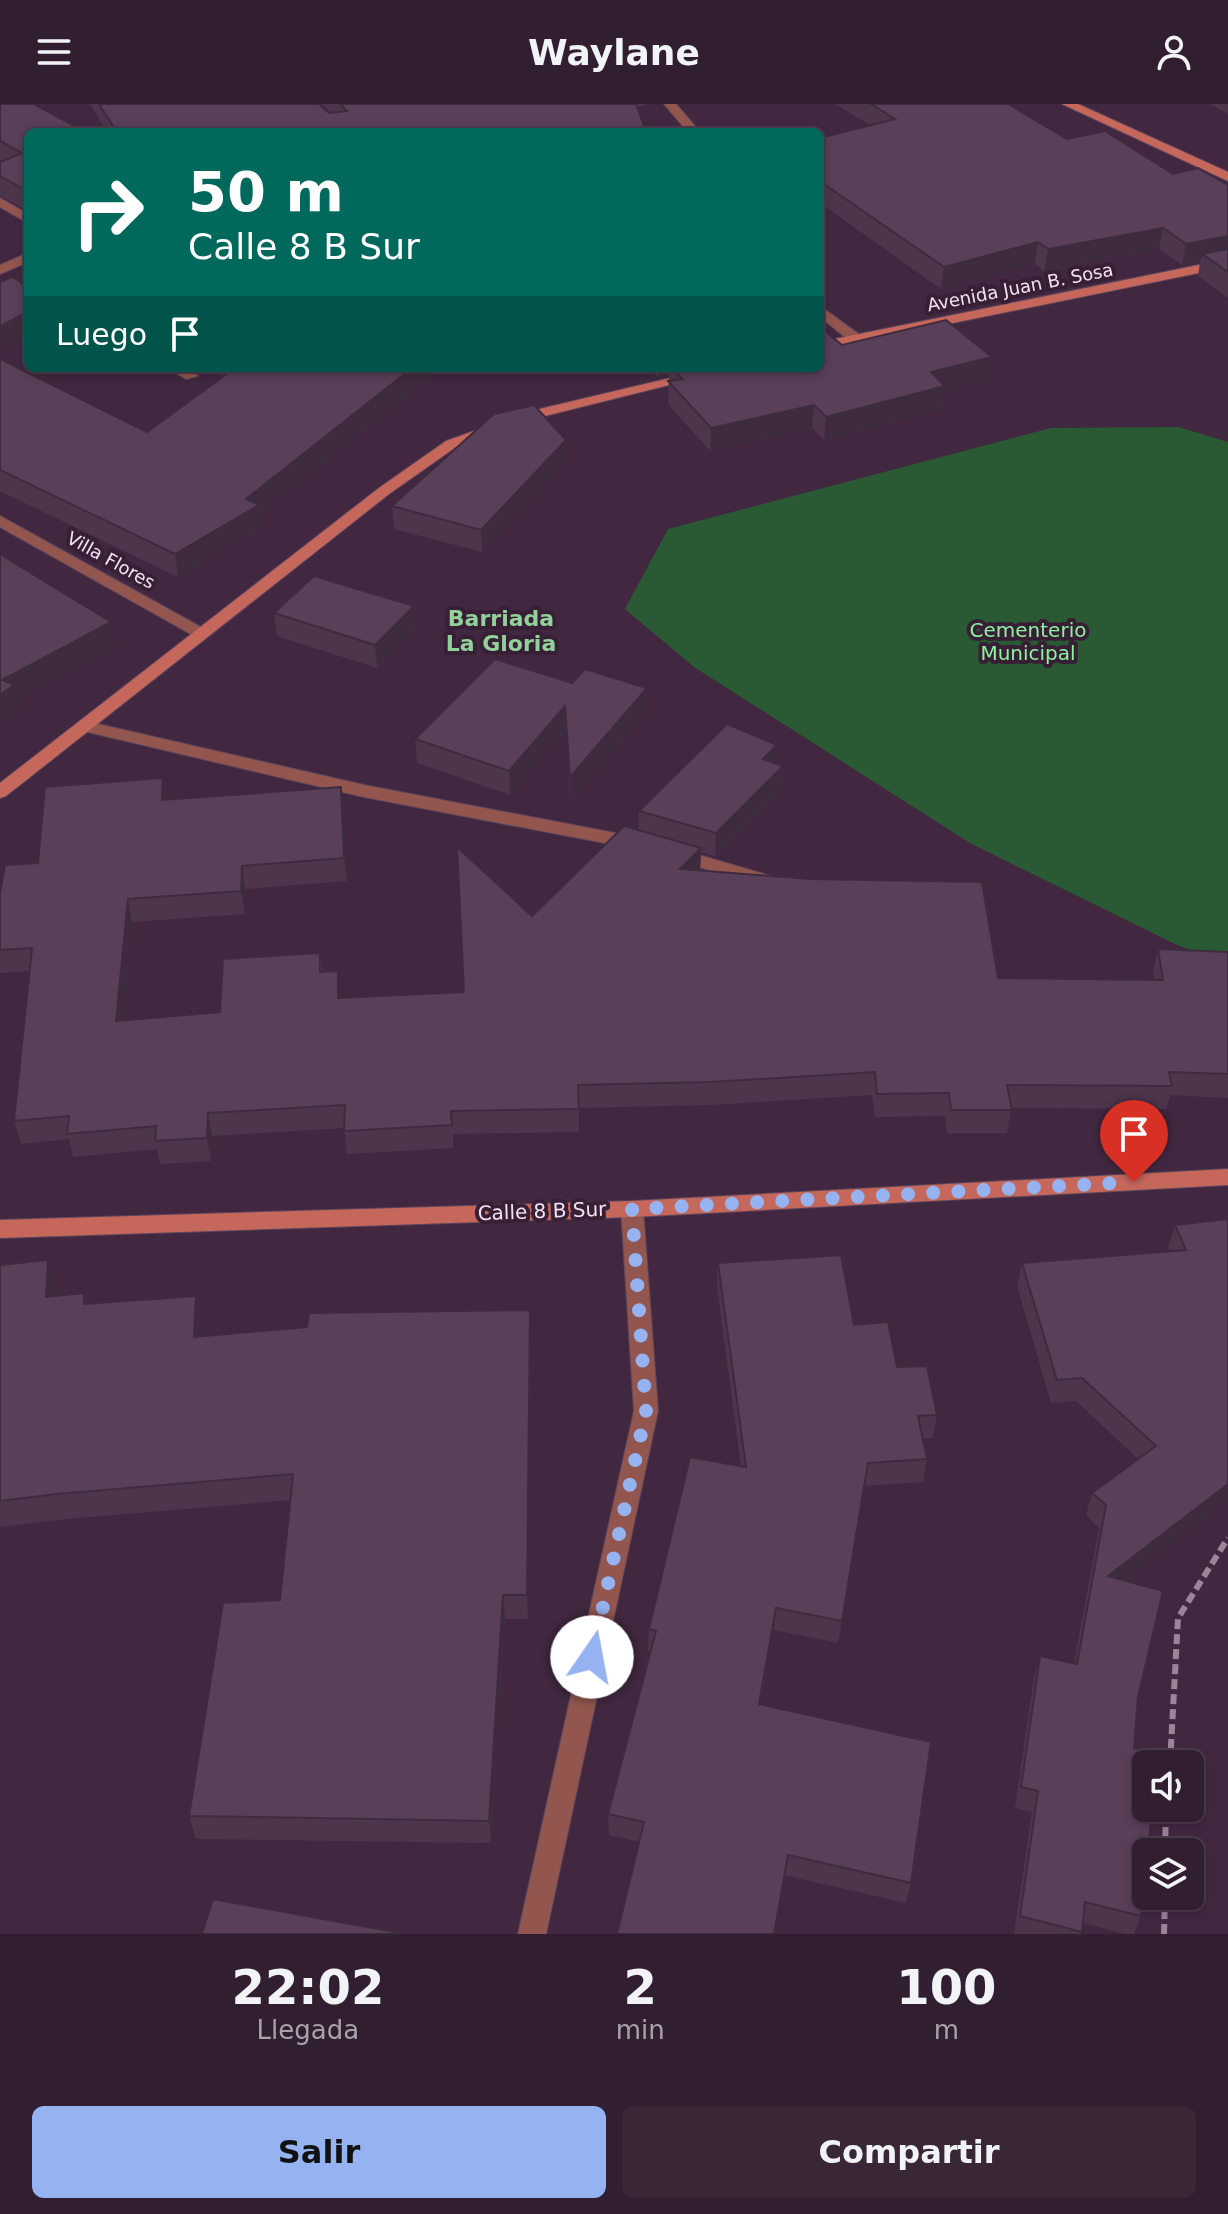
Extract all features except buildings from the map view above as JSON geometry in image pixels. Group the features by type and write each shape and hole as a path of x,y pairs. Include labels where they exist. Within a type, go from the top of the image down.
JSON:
{"street":[{"path":"670,104 691,128"},
{"path":"1068,104 1228,177"},
{"path":"0,202 24,217"},
{"path":"0,270 24,259"},
{"name":"Avenida Juan B. Sosa","path":"824,345 1228,263"},
{"path":"824,313 855,338"},
{"path":"183,372 191,376"},
{"path":"0,792 384,491 451,444 532,415 713,372"},
{"name":"Villa Flores","path":"0,521 202,634"},
{"path":"85,726 364,791 630,841 779,885"},
{"name":"Calle 8 B Sur","path":"0,1229 632,1209 1228,1177"},
{"path":"532,1934 646,1411 632,1209"}],"path":[{"path":"1171,1750 1178,1618 1228,1538"},
{"path":"1164,1934 1165,1910"}],"green space":[{"name":"Cementerio Municipal","path":"1178,427 1228,442 1228,966 1173,943 970,843 694,667 625,609 668,529 1051,428"}],"district":[{"name":"Barriada La Gloria","path":"501,630"}],"route":[{"path":"592,1657 646,1411 632,1209 1134,1182"}]}
